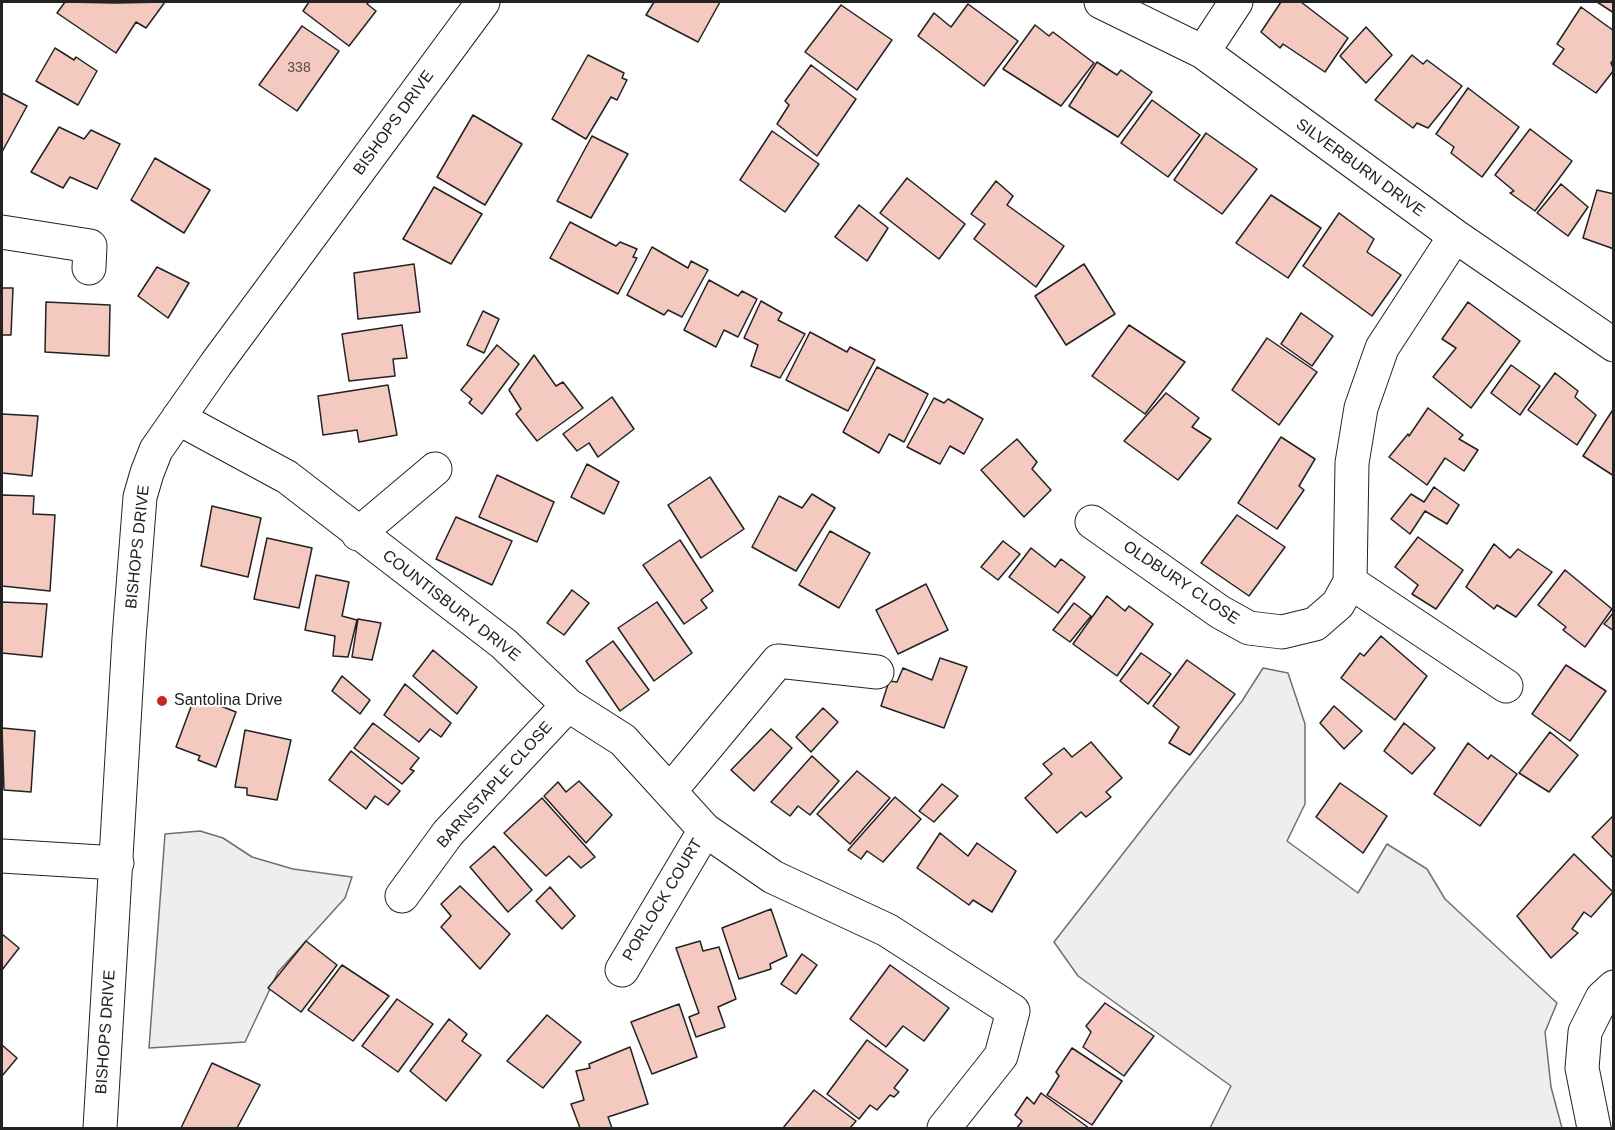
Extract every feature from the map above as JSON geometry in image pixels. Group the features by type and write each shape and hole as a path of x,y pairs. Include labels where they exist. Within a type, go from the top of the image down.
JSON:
{"street":[{"name":"BISHOPS DRIVE","path":"100,1128 140,497 156,450 178,418 483,2"},
{"name":"SILVERBURN DRIVE","path":"1101,2 1203,52 1455,236 1611,339"},
{"path":"1203,52 1236,2"},
{"path":"2,232 90,246 89,268"},
{"path":"1455,236 1382,348 1361,408 1352,463 1350,582 1506,686"},
{"name":"COUNTISBURY DRIVE","path":"178,418 287,477 358,534 504,644 568,705 623,740 705,830 773,878 887,930 1013,1011 1001,1056 944,1128"},
{"path":"358,534 435,469"},
{"name":"OLDBURY CLOSE","path":"1092,522 1220,612 1250,628 1282,632 1315,624 1338,604 1350,582"},
{"path":"670,791 778,661 877,672"},
{"name":"BARNSTAPLE CLOSE","path":"402,897 448,833 568,705"},
{"name":"PORLOCK COURT","path":"622,970 705,830"},
{"path":"2,856 117,863"},
{"path":"1594,1128 1582,1068 1585,1032 1602,998 1614,987"}],"shaded area":[{"path":"1263,668 1288,673 1305,724 1305,804 1287,841 1358,893 1387,844 1427,869 1445,899 1557,1003 1545,1032 1551,1087 1562,1128 1210,1128 1231,1086 1078,976 1054,942 1242,701"},
{"path":"200,831 223,838 252,857 293,869 352,877 345,898 278,972 245,1042 149,1048 165,834"}],"building":[{"path":"65,2 165,2 146,28 136,22 116,53 57,13"},
{"path":"309,2 369,2 367,4 376,11 349,46 303,11"},
{"path":"654,2 720,2 698,42 646,15"},
{"path":"1281,2 1301,2 1348,38 1325,72 1283,44 1280,48 1261,32"},
{"path":"1597,2 1614,2 1614,13"},
{"path":"968,4 1018,41 984,86 918,36 934,13 951,27"},
{"path":"841,5 892,40 857,90 805,52"},
{"path":"1581,7 1614,31 1614,59 1611,63 1614,70 1596,93 1553,64 1564,49 1557,44"},
{"path":"1035,25 1049,36 1053,32 1094,63 1061,106 1003,69"},
{"path":"302,26 339,51 297,111 259,85"},
{"path":"1366,27 1392,55 1366,83 1340,56"},
{"path":"55,48 74,60 76,57 97,71 78,105 36,81"},
{"path":"588,55 624,73 622,78 627,80 617,100 611,97 586,139 552,119"},
{"path":"1412,55 1423,64 1427,60 1462,86 1428,128 1417,123 1413,128 1375,100"},
{"path":"1097,62 1117,75 1121,70 1152,92 1118,137 1069,106"},
{"path":"811,65 856,99 817,156 777,124 789,105 785,101"},
{"path":"1468,88 1519,127 1482,177 1451,153 1454,147 1436,134"},
{"path":"2,93 27,106 2,152"},
{"path":"1152,100 1200,135 1168,177 1121,143"},
{"path":"473,115 522,144 485,205 437,177"},
{"path":"59,127 84,139 91,130 120,144 97,189 70,177 63,188 31,172"},
{"path":"1530,129 1572,161 1535,211 1510,193 1514,191 1495,175"},
{"path":"772,131 819,164 785,212 740,180"},
{"path":"1206,133 1257,169 1222,214 1174,180"},
{"path":"592,136 628,154 591,218 557,201"},
{"path":"155,158 210,190 184,233 131,200"},
{"path":"907,178 965,224 939,259 880,213"},
{"path":"996,181 1013,196 1007,205 1064,246 1036,287 974,239 985,224 971,214"},
{"path":"1561,184 1588,207 1568,236 1537,213"},
{"path":"434,187 482,214 451,264 403,239"},
{"path":"1597,190 1614,194 1614,249 1583,238"},
{"path":"1271,195 1321,228 1288,278 1236,243"},
{"path":"859,205 888,228 867,261 835,237"},
{"path":"1339,213 1374,239 1367,252 1401,275 1372,316 1303,266"},
{"path":"570,222 616,246 620,242 637,249 633,257 637,258 618,294 550,258"},
{"path":"652,247 688,268 691,261 708,270 682,317 668,310 664,315 627,295"},
{"path":"414,264 420,312 358,319 354,273"},
{"path":"1084,264 1115,314 1066,345 1035,296"},
{"path":"157,267 189,283 168,318 138,296"},
{"path":"709,280 738,296 742,291 757,299 738,337 724,330 716,347 684,330"},
{"path":"2,288 13,288 11,335 2,335"},
{"path":"761,301 782,313 778,320 805,334 780,378 751,366 758,345 744,338"},
{"path":"46,302 110,305 109,356 45,352"},
{"path":"1468,302 1520,341 1471,408 1433,377 1456,348 1442,339"},
{"path":"483,311 499,319 484,353 467,345"},
{"path":"1301,313 1333,336 1312,366 1281,344"},
{"path":"402,325 407,358 393,359 395,376 349,381 342,334"},
{"path":"1129,325 1185,362 1145,414 1092,376"},
{"path":"810,332 847,352 850,347 875,360 848,411 786,380"},
{"path":"1267,338 1317,372 1279,425 1232,390"},
{"path":"497,345 519,364 482,414 469,403 472,399 461,390"},
{"path":"534,355 556,386 563,382 583,408 537,441 516,414 521,409 509,390"},
{"path":"1511,365 1540,386 1520,415 1491,393"},
{"path":"877,367 928,394 904,442 889,434 879,453 843,432"},
{"path":"1555,373 1578,391 1575,397 1596,415 1577,445 1528,410"},
{"path":"388,385 397,435 359,442 357,430 323,435 318,396"},
{"path":"1166,393 1199,418 1192,427 1211,439 1178,480 1124,441"},
{"path":"612,397 634,429 598,457 589,443 577,451 563,434"},
{"path":"934,398 944,403 948,399 983,419 964,454 950,446 940,464 907,447"},
{"path":"1428,408 1463,435 1459,439 1478,450 1464,471 1445,458 1427,485 1389,457 1408,434 1409,436"},
{"path":"1614,408 1614,476 1583,456"},
{"path":"2,414 38,416 32,476 2,473"},
{"path":"1281,437 1315,459 1299,486 1304,490 1277,529 1238,503"},
{"path":"1017,439 1037,462 1032,469 1051,490 1024,517 981,470"},
{"path":"587,464 619,482 604,514 571,497"},
{"path":"497,475 554,502 537,542 479,517"},
{"path":"710,477 744,529 701,558 668,505"},
{"path":"1434,487 1459,505 1447,524 1425,511 1410,534 1391,519 1411,494 1424,502"},
{"path":"812,494 835,508 796,571 752,547 779,496 802,508"},
{"path":"2,495 34,496 33,514 55,515 50,591 2,586"},
{"path":"212,506 261,518 248,577 201,566"},
{"path":"1237,515 1285,547 1249,596 1201,563"},
{"path":"456,517 512,541 492,585 436,559"},
{"path":"830,531 870,553 839,608 799,585"},
{"path":"1418,537 1463,570 1436,609 1412,594 1418,585 1395,567"},
{"path":"267,538 312,548 299,608 254,599"},
{"path":"680,540 713,591 701,600 707,608 684,624 643,565"},
{"path":"1003,541 1020,554 998,580 981,567"},
{"path":"1494,544 1510,558 1518,549 1552,572 1516,617 1497,605 1494,609 1466,587"},
{"path":"1031,548 1055,567 1061,559 1085,577 1058,613 1009,577"},
{"path":"1565,570 1612,609 1585,647 1563,630 1566,627 1538,605"},
{"path":"316,575 349,582 342,616 357,620 348,657 333,656 335,636 305,630"},
{"path":"926,584 948,630 898,654 876,610"},
{"path":"572,590 589,603 564,635 547,623"},
{"path":"1107,596 1125,611 1129,606 1153,624 1117,676 1073,644"},
{"path":"2,602 47,604 42,657 2,653"},
{"path":"657,602 692,653 654,681 618,628"},
{"path":"1074,603 1091,616 1070,642 1053,630"},
{"path":"1614,612 1614,631 1604,624"},
{"path":"358,619 381,623 372,660 352,657"},
{"path":"1381,636 1427,676 1395,720 1341,678 1360,653 1364,656"},
{"path":"613,641 649,690 620,711 586,661"},
{"path":"433,650 477,687 457,714 413,676"},
{"path":"1141,653 1171,674 1148,704 1120,681"},
{"path":"940,658 967,667 944,728 881,706 889,681 897,682 903,668 932,680"},
{"path":"1187,660 1235,694 1190,755 1169,743 1179,727 1153,706"},
{"path":"1566,665 1606,691 1570,741 1532,714"},
{"path":"342,676 370,700 360,714 332,691"},
{"path":"405,684 451,723 441,737 430,729 419,742 384,715"},
{"path":"195,696 236,712 216,767 198,760 200,756 176,747"},
{"path":"1334,706 1362,731 1344,749 1320,723"},
{"path":"823,708 838,722 811,752 796,737"},
{"path":"373,723 419,758 410,769 414,771 402,784 354,748"},
{"path":"1404,723 1435,748 1412,774 1384,751"},
{"path":"2,728 35,731 31,792 4,790"},
{"path":"771,729 792,748 754,791 731,770"},
{"path":"245,730 291,740 277,800 247,795 247,788 235,787"},
{"path":"1550,732 1578,755 1549,792 1519,773"},
{"path":"1091,742 1122,778 1106,792 1111,797 1086,817 1081,812 1057,833 1025,798 1052,774 1043,764 1064,748 1072,757"},
{"path":"1468,743 1488,759 1491,755 1517,774 1480,826 1434,794"},
{"path":"351,751 400,791 388,805 375,796 366,809 329,780"},
{"path":"812,756 839,781 810,815 798,806 790,816 771,802"},
{"path":"857,771 890,798 850,844 817,814"},
{"path":"579,781 612,815 586,843 544,796 558,782 566,792"},
{"path":"1340,783 1387,816 1363,853 1316,817"},
{"path":"942,784 958,796 934,822 919,811"},
{"path":"895,797 921,819 883,862 867,851 861,859 848,850"},
{"path":"542,798 595,857 581,868 569,856 546,876 504,833"},
{"path":"1614,815 1614,859 1592,837"},
{"path":"940,833 968,856 977,843 1016,871 992,912 973,900 969,905 917,868"},
{"path":"494,846 532,890 508,912 470,867"},
{"path":"1574,854 1613,892 1591,917 1584,912 1572,929 1578,933 1551,958 1517,916"},
{"path":"460,886 510,934 480,969 441,927 451,916 441,904"},
{"path":"550,887 575,916 562,929 536,901"},
{"path":"771,909 787,956 770,964 771,969 739,979 722,928"},
{"path":"2,934 19,948 2,970"},
{"path":"306,941 337,965 301,1012 268,988"},
{"path":"700,941 703,951 719,947 736,999 718,1007 725,1027 696,1037 689,1017 699,1013 676,948"},
{"path":"802,954 817,965 796,994 781,984"},
{"path":"342,965 389,996 353,1041 308,1010"},
{"path":"890,965 949,1008 924,1041 903,1026 886,1047 850,1019"},
{"path":"397,999 433,1024 398,1072 362,1046"},
{"path":"1105,1003 1154,1036 1124,1076 1083,1047 1091,1032 1086,1026"},
{"path":"679,1004 697,1057 652,1074 631,1022"},
{"path":"547,1015 581,1042 543,1088 507,1061"},
{"path":"449,1019 467,1034 462,1041 481,1055 446,1101 410,1071"},
{"path":"867,1040 908,1070 894,1088 899,1092 894,1097 890,1095 877,1110 870,1105 859,1119 827,1094"},
{"path":"2,1045 17,1058 2,1076"},
{"path":"630,1047 648,1104 608,1117 612,1128 580,1128 571,1104 584,1100 576,1071 590,1068 589,1064"},
{"path":"1072,1048 1122,1081 1092,1125 1047,1095 1059,1076 1056,1072"},
{"path":"212,1063 260,1085 237,1128 181,1128"},
{"path":"814,1090 856,1121 850,1128 783,1128"},
{"path":"1041,1093 1089,1128 1017,1128 1022,1121 1015,1115 1027,1097 1034,1104"}],"place":[{"name":"Santolina Drive","path":"162,701"}]}
